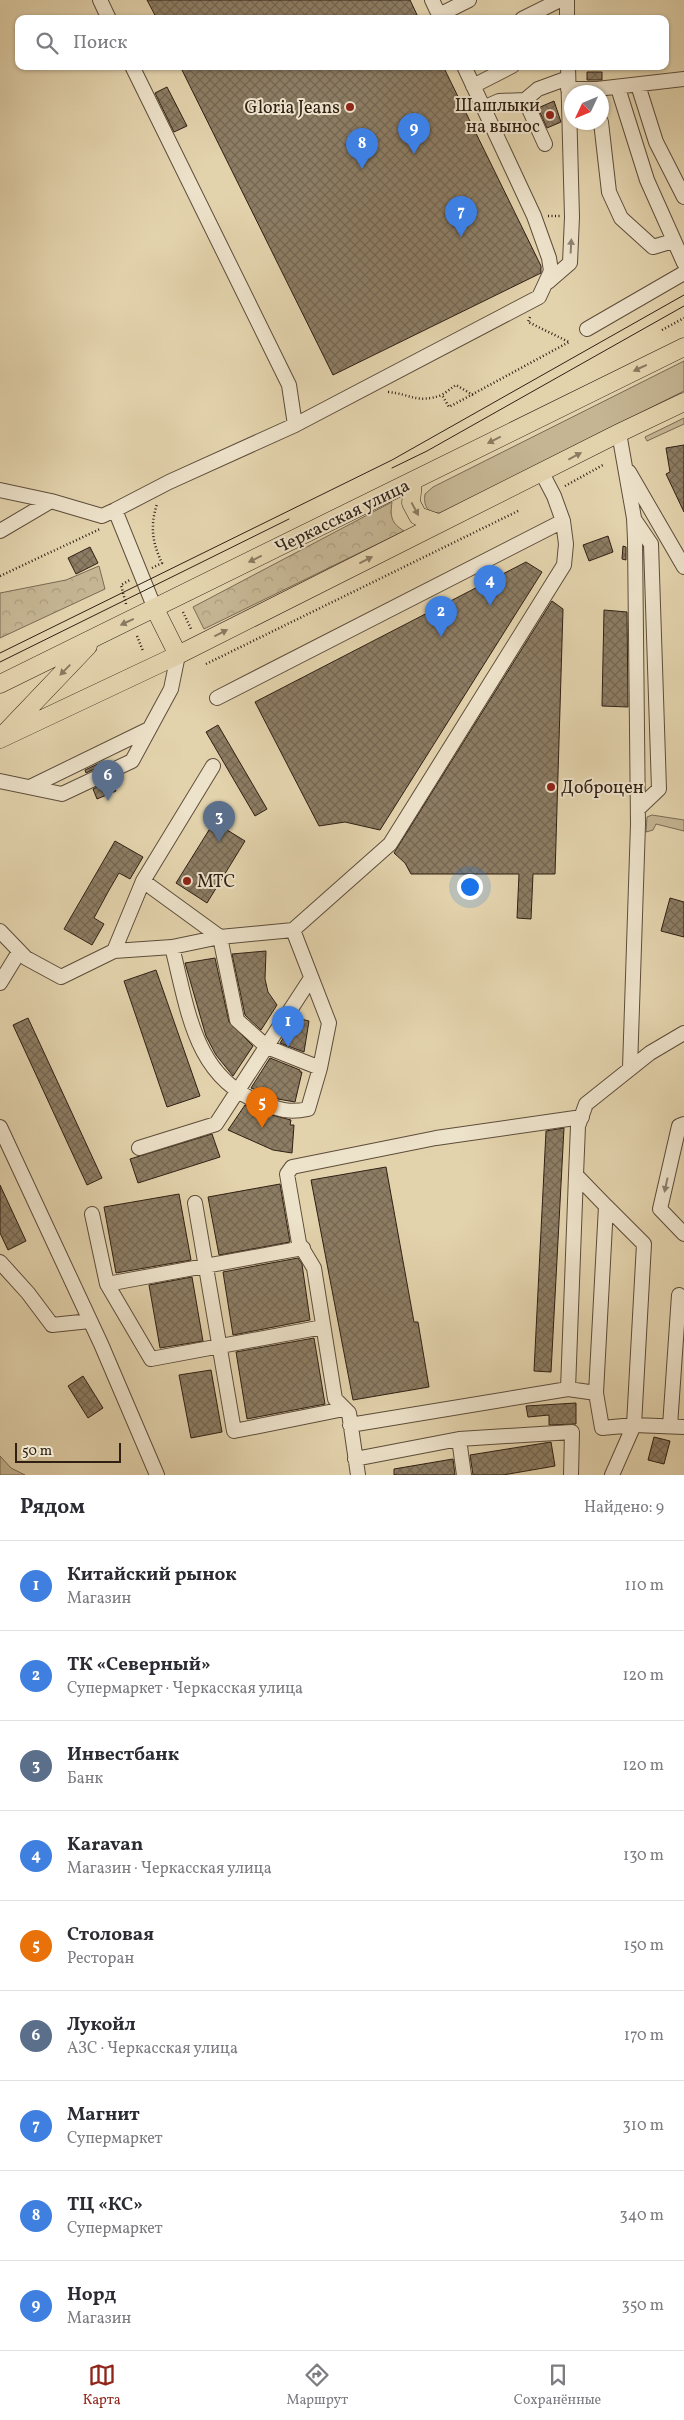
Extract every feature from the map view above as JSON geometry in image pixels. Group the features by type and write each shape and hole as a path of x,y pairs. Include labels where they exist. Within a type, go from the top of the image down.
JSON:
{"main road":[{"name":"Черкасская улица","path":"0,684 684,347"},
{"path":"0,738 178,655 438,523 542,473 619,432 684,402"},
{"path":"413,481 411,503 418,516 438,523"},
{"path":"155,609 178,655"},
{"path":"0,738 99,635"}],"lane":[{"path":"100,0 107,15"},
{"path":"432,0 439,15"},
{"path":"443,15 469,0"},
{"path":"530,15 560,0"},
{"path":"567,0 567,15"},
{"path":"134,70 289,385 295,426"},
{"path":"0,490 51,501 102,516 117,515 169,482 295,426 539,297 551,271 550,258 534,216 466,70"},
{"path":"473,86 504,70"},
{"path":"546,284 570,263 572,217 568,78"},
{"path":"483,108 499,101 524,100 538,89 568,78 584,85"},
{"path":"609,89 684,79"},
{"path":"638,85 656,142 684,197"},
{"path":"618,88 647,180 684,263"},
{"path":"524,100 545,144"},
{"path":"602,130 609,192 621,218 653,247 673,241"},
{"path":"587,330 684,273"},
{"path":"619,432 634,518 638,809 630,1068"},
{"path":"625,465 684,568"},
{"path":"0,931 26,958 61,977 114,951 172,947 220,937 293,930 390,844 564,565 566,544 563,521 554,496 542,473"},
{"path":"0,531 51,501"},
{"path":"117,515 155,609"},
{"path":"634,518 651,544 659,789 638,809"},
{"path":"217,698 563,521"},
{"path":"0,781 62,794 132,761 171,689 178,655"},
{"path":"30,787 149,729"},
{"path":"114,951 144,881 214,766"},
{"path":"144,881 220,937 237,1020 267,1047 320,1068"},
{"path":"172,947 198,1044 218,1075 238,1092 258,1102 291,1113 308,1109 320,1068 329,1023 293,930"},
{"path":"0,983 19,952"},
{"path":"139,1148 216,1124 311,978"},
{"path":"568,1389 578,1126 586,1104 650,1052 684,1033"},
{"path":"358,1475 349,1414 334,1399 314,1268 299,1243 287,1174 292,1167 436,1138 582,1117"},
{"path":"684,1124 679,1126 660,1209 684,1234"},
{"path":"0,1127 90,1321 157,1475"},
{"path":"576,1175 644,1244 634,1425 612,1475"},
{"path":"195,1203 218,1347 234,1431 344,1409"},
{"path":"606,1206 596,1393 602,1428 634,1425 684,1427"},
{"path":"92,1214 107,1284 151,1359 324,1327"},
{"path":"107,1284 303,1248"},
{"path":"0,1262 28,1293 52,1325 90,1321"},
{"path":"670,1426 679,1295"},
{"path":"350,1425 568,1389 596,1393"},
{"path":"355,1459 459,1439 572,1432 571,1475"},
{"path":"459,1439 464,1475"}],"path":[{"path":"534,216 572,217"},
{"path":"662,330 684,318"},
{"path":"442,395 449,407 569,342 528,322"},
{"path":"384,392 417,400 429,399 442,395 456,385 472,395"},
{"path":"563,488 603,465"},
{"path":"162,498 157,504 152,528 154,546 162,563"},
{"path":"206,664 520,510"},
{"path":"0,576 117,515"},
{"path":"182,610 192,631"},
{"path":"137,636 143,652"}],"green space":[{"path":"684,361 684,391 440,513 429,511 427,508 425,494 433,487"},
{"path":"684,418 684,424 647,441 645,437"},
{"path":"392,502 392,519 404,531 204,629 193,607"},
{"path":"99,566 105,589 0,638 0,593 66,580"},
{"path":"652,815 684,820 684,831 656,824 653,830 646,832 647,817"},
{"path":"0,1456 11,1468 25,1475 0,1475"}],"building":[{"path":"147,0 410,0 417,15 155,15"},
{"path":"182,70 445,70 541,266 541,273 333,375"},
{"path":"587,72 602,72 602,80 587,80"},
{"path":"167,87 187,126 174,132 155,93"},
{"name":"Шашлыки на вынос","path":"554,101 561,122 547,128 538,108"},
{"path":"684,445 684,512 666,474 670,472 666,448"},
{"path":"608,536 613,552 589,561 583,545"},
{"path":"623,546 626,547 626,560 622,559"},
{"path":"90,547 98,563 76,574 68,558"},
{"path":"526,562 542,572 380,830 345,822 319,826 255,702"},
{"path":"552,601 563,609 555,874 533,874 531,919 517,918 519,874 411,874 405,863 394,853"},
{"path":"604,610 627,612 628,707 602,706"},
{"path":"218,725 267,809 255,816 206,732"},
{"path":"104,761 105,764 86,773 85,770"},
{"path":"112,780 116,791 97,799 93,789"},
{"path":"214,822 245,841 207,903 176,883"},
{"path":"115,841 143,857 130,879 119,873 94,918 104,924 92,945 64,929"},
{"path":"670,898 684,902 684,937 661,931"},
{"path":"266,951 265,979 268,992 277,1005 261,1030 245,1015 232,954"},
{"path":"215,958 229,1022 253,1046 233,1076 216,1055 206,1036 185,963"},
{"path":"156,970 200,1096 167,1107 124,981"},
{"path":"28,1018 102,1178 87,1185 13,1025"},
{"path":"297,1018 309,1021 304,1052 280,1043"},
{"path":"270,1058 302,1072 295,1102 278,1099 251,1088"},
{"path":"245,1105 291,1120 290,1125 294,1125 292,1153 273,1150 228,1130"},
{"path":"564,1128 551,1372 534,1371 546,1131"},
{"path":"212,1134 220,1157 138,1183 130,1159"},
{"path":"386,1167 414,1322 418,1322 429,1387 353,1400 311,1180"},
{"path":"280,1184 290,1242 219,1255 208,1197"},
{"path":"0,1185 26,1241 8,1250 0,1233"},
{"path":"179,1194 191,1260 116,1273 104,1207"},
{"path":"298,1258 302,1264 310,1320 233,1335 223,1272"},
{"path":"192,1277 203,1341 160,1348 149,1285"},
{"path":"314,1338 325,1404 247,1419 236,1352"},
{"path":"211,1370 222,1432 191,1438 179,1375"},
{"path":"83,1376 103,1408 88,1418 68,1386"},
{"path":"576,1403 576,1424 549,1425 549,1415 528,1417 526,1406"},
{"path":"654,1437 670,1441 664,1464 648,1460"},
{"path":"551,1442 555,1466 503,1475 473,1475 470,1455"},
{"path":"453,1459 455,1475 394,1475 394,1469"}],"tram line":[{"path":"0,653 392,460 684,295"},
{"path":"392,468 427,451 684,306"},
{"path":"0,662 289,519"}],"place":[{"name":"Gloria Jeans","path":"350,107"},
{"name":"Шашлыки на вынос","path":"550,115"},
{"name":"Норд","path":"414,154"},
{"name":"ТЦ «КС»","path":"362,169"},
{"name":"Магнит","path":"461,237"},
{"name":"Karavan","path":"490,606"},
{"name":"ТК «Северный»","path":"441,637"},
{"name":"Доброцен","path":"551,787"},
{"name":"Лукойл","path":"108,801"},
{"name":"Инвестбанк","path":"219,842"},
{"name":"МТС","path":"187,881"},
{"name":"Китайский рынок","path":"288,1047"},
{"name":"Столовая","path":"262,1128"}]}
